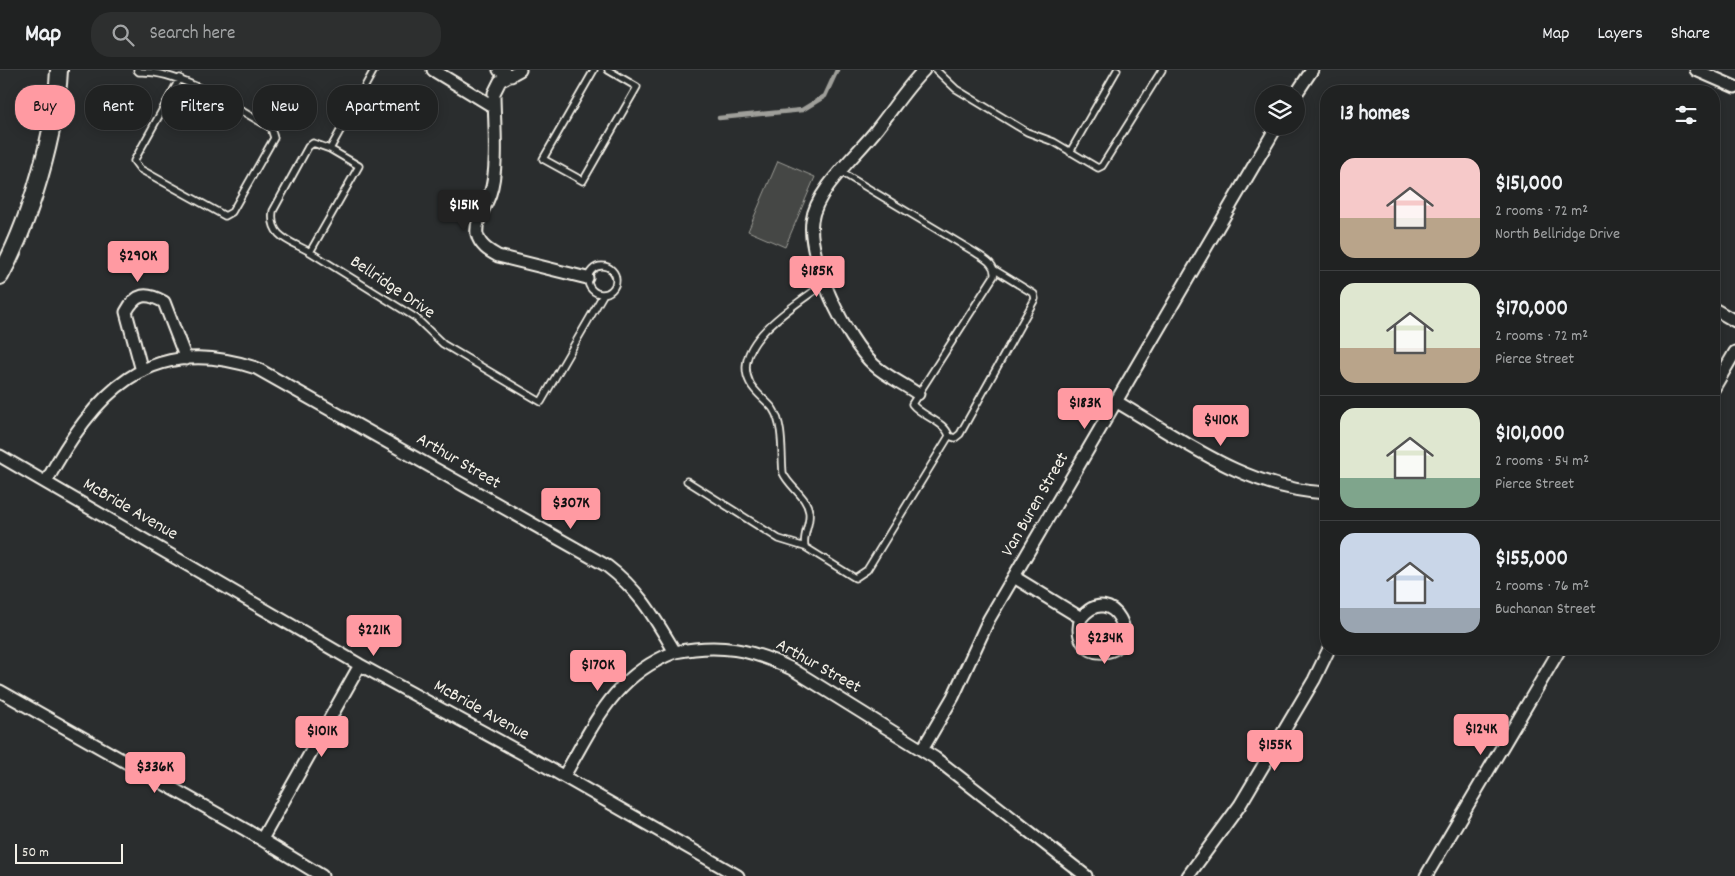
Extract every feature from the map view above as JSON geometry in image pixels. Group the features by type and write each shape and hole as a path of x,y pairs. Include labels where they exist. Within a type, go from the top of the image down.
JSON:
{"main road":[{"path":"0,276 28,208 43,163 51,126 59,70"}],"street":[{"path":"434,70 494,107"},
{"path":"499,70 516,73"},
{"path":"918,394 874,365 859,349 844,326 825,283 814,243 811,222 819,200 877,129 912,82 924,70"},
{"path":"1302,85 1312,70"},
{"path":"1696,70 1735,87"},
{"path":"516,73 500,82 494,93 494,178 490,194 478,219 479,239 488,250 498,256 587,278"},
{"name":"Van Buren Street","path":"922,750 953,697 989,620 1272,135"},
{"path":"142,371 126,312 132,302 141,295 153,296 164,302 186,358"},
{"path":"1720,312 1735,321"},
{"path":"1720,378 1735,352"},
{"name":"Arthur Street","path":"46,482 88,414 122,382 142,371 166,362 186,358 227,360 256,368 607,566 626,581 643,599 675,652 699,647 743,650 768,658 801,674 922,750 1003,809 1086,876"},
{"path":"1116,402 1226,466 1253,479 1294,490 1320,492"},
{"name":"McBride Avenue","path":"0,456 360,665 564,776 738,876"},
{"path":"1014,578 1081,618"},
{"path":"1106,607 1113,610 1118,615 1124,628 1120,642 1108,652 1093,651 1086,647 1078,634 1081,618 1092,609 1106,607"},
{"path":"564,776 603,708 617,690 642,668 675,652"},
{"path":"1188,876 1240,805 1314,680 1326,655"},
{"path":"1426,876 1556,655"},
{"path":"262,839 360,665"},
{"path":"0,691 262,839 322,876"}],"lane":[{"path":"137,70 139,72 153,70 180,78 272,128 274,138 232,212 225,216 140,169 134,161 180,78"},
{"path":"330,148 374,70"},
{"path":"594,70 543,159 583,181 637,87 608,70"},
{"path":"936,70 956,89 1027,132 1054,142 1093,167 1102,166 1158,71"},
{"path":"1070,152 1117,70"},
{"path":"313,144 330,148 359,166 310,252 276,232 271,222 273,211 308,147 313,144"},
{"path":"841,172 976,253 992,265 995,270 1034,294 1036,298 956,438 949,436 945,428 917,410 912,404 994,276 995,270"},
{"name":"Bellridge Drive","path":"310,252 416,318 443,344 541,402 603,295"},
{"path":"595,267 609,268 614,273 615,287 610,293 603,295 594,294 588,287 587,278 595,267"},
{"path":"805,547 804,542 810,514 807,504 783,473 778,420 768,404 750,383 748,362 753,344 761,332 825,283"},
{"path":"687,481 779,539 805,547 850,576 859,577 867,570 949,436"}],"shaded area":[{"path":"778,161 815,177 785,247 748,231"}],"waterway":[{"path":"719,118 802,110 825,96 837,70"}]}
